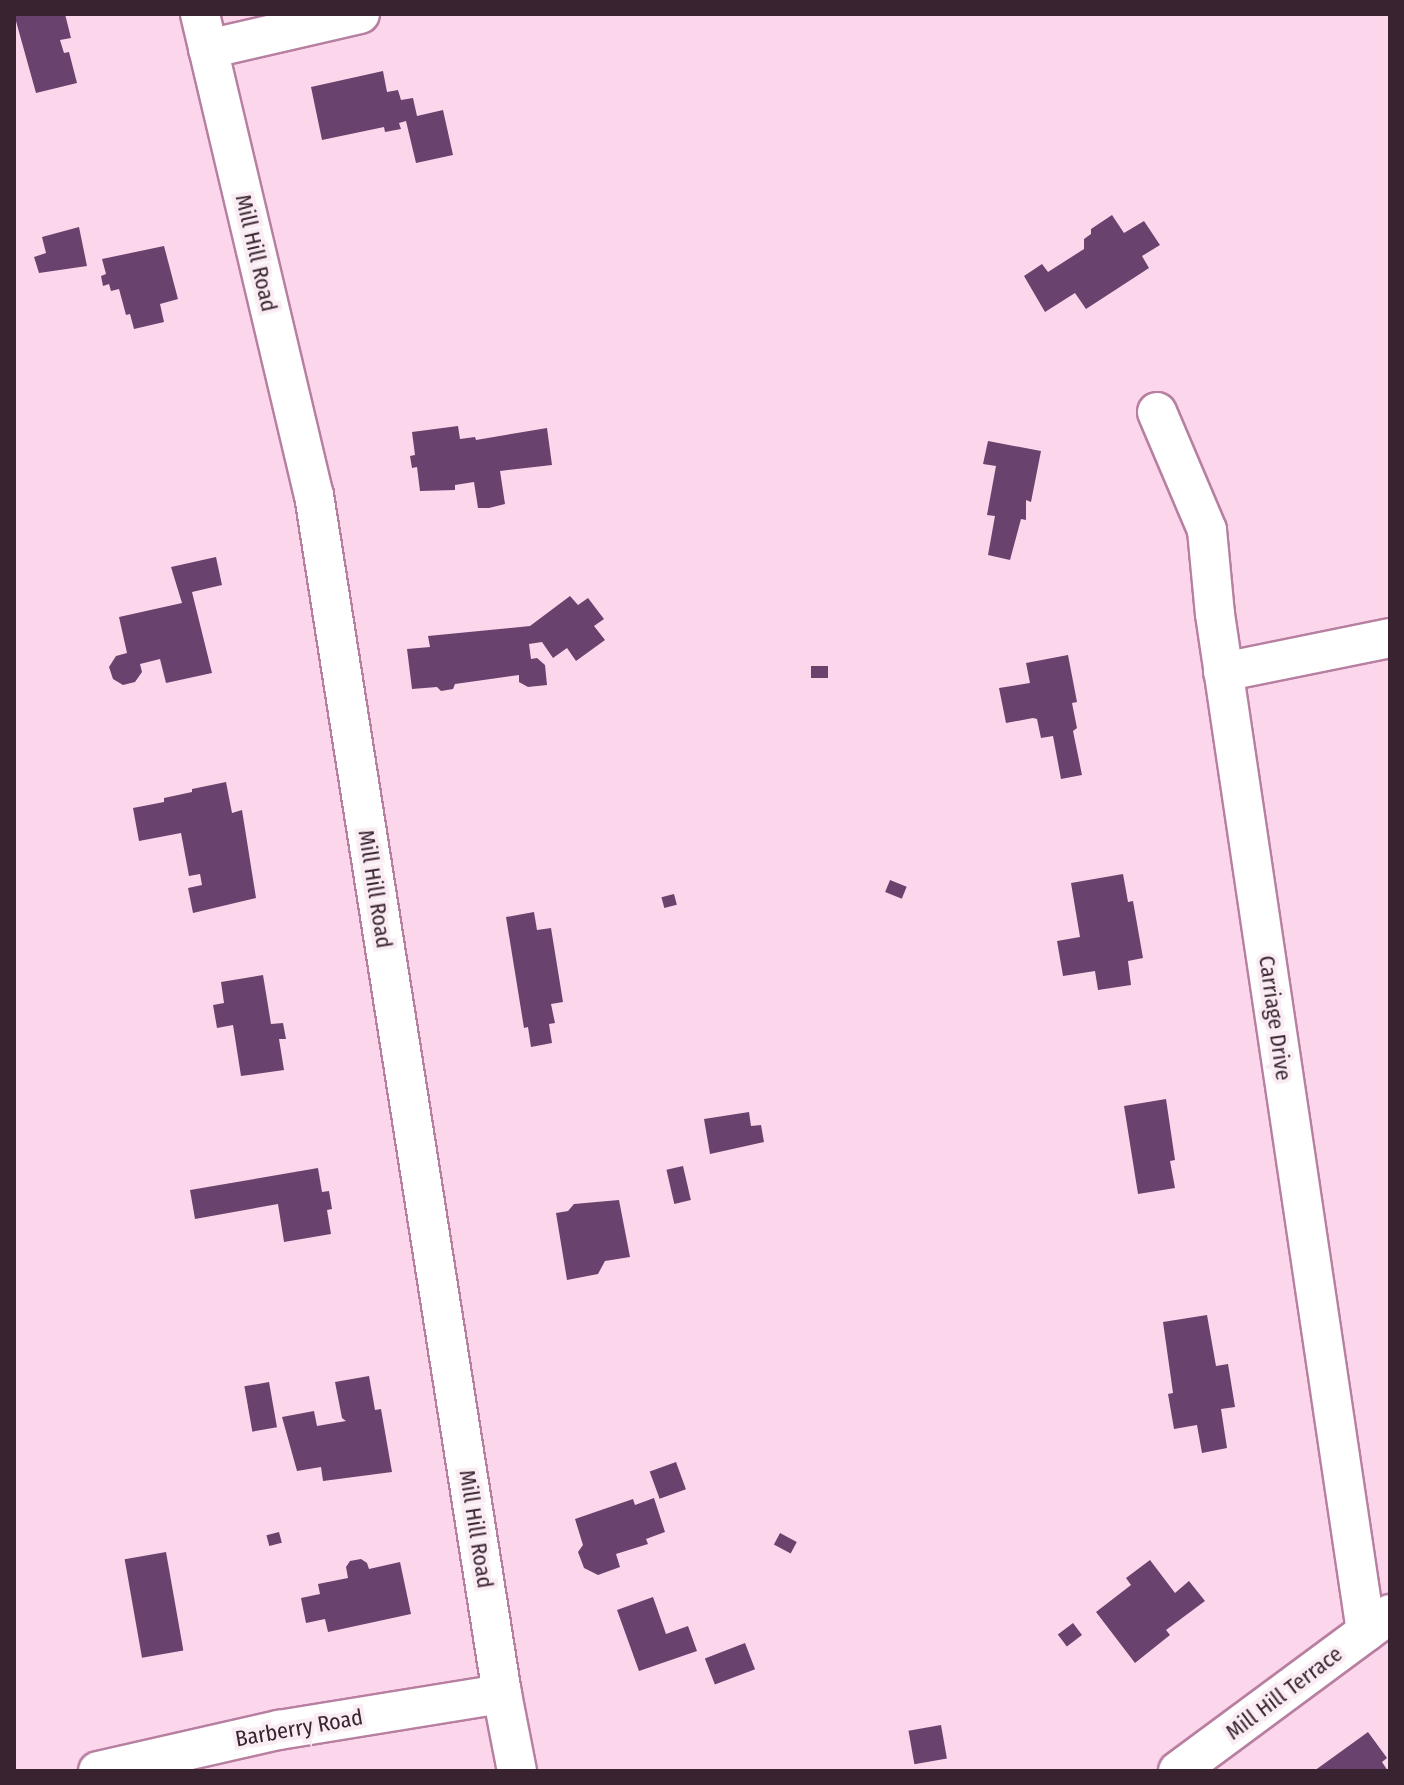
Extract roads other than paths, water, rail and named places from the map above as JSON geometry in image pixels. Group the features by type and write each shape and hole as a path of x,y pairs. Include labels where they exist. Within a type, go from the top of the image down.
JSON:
{"street":[{"path":"204,32 360,14"},
{"name":"Mill Hill Road","path":"204,32 313,492 502,1694 517,1771"},
{"name":"Carriage Drive","path":"1157,412 1207,530 1223,672 1378,1623"},
{"path":"1223,672 1390,638"},
{"name":"Mill Hill Terrace","path":"1178,1771 1378,1623"},
{"name":"Barberry Road","path":"98,1771 279,1730 502,1694"}]}
